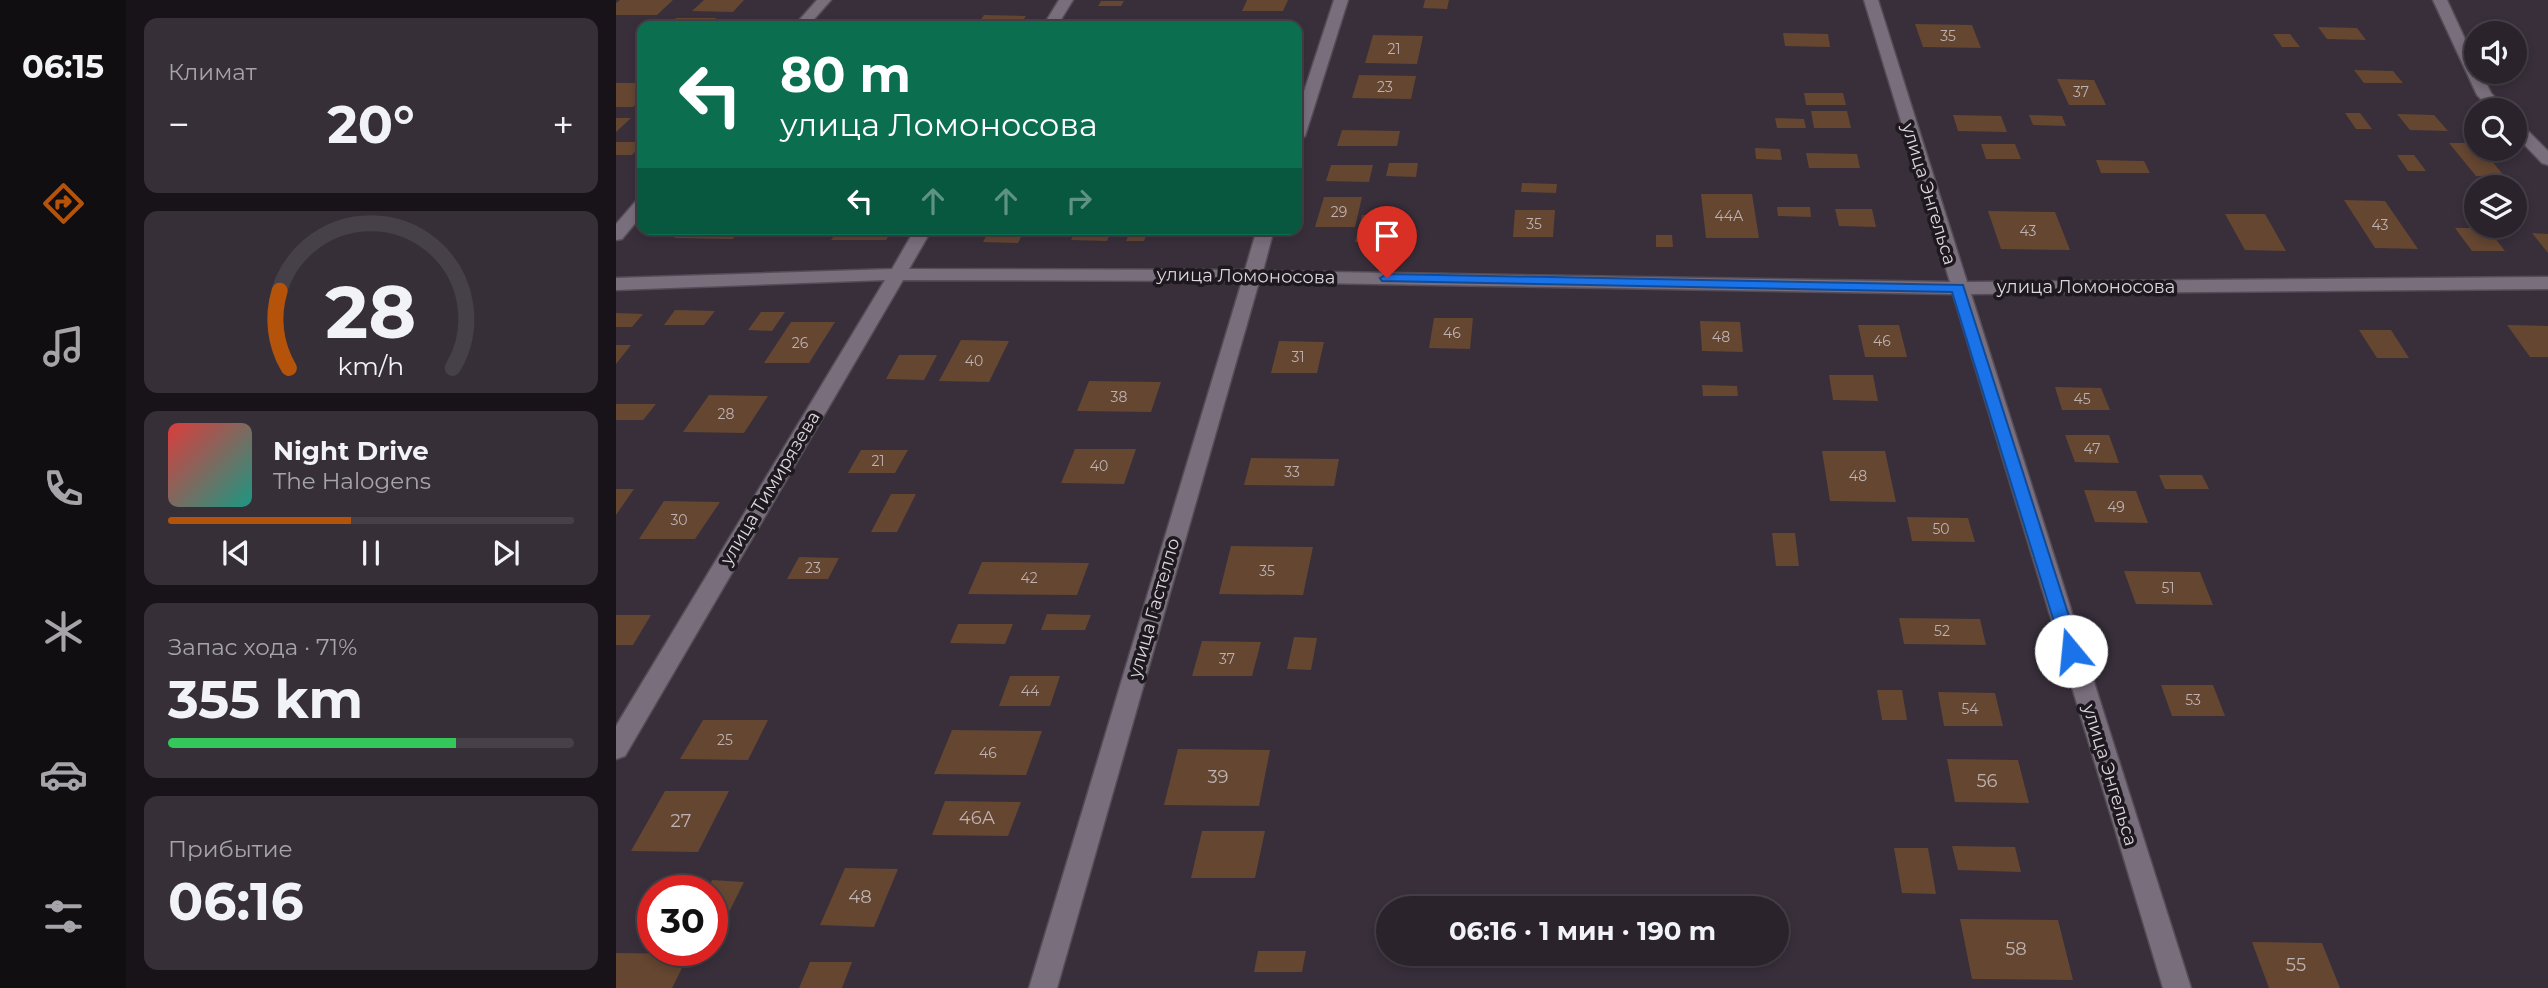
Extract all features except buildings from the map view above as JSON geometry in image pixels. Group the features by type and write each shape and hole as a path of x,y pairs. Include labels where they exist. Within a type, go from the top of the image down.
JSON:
{"street":[{"path":"805,21 824,0"},
{"path":"1053,21 1066,0"},
{"path":"1302,121 1341,0"},
{"name":"улица Энгельса","path":"1871,0 2177,988"},
{"path":"2440,0 2488,98"},
{"path":"2527,138 2548,160"},
{"path":"616,235 637,211"},
{"name":"улица Тимирязева","path":"616,748 920,235"},
{"name":"улица Гастелло","path":"1043,988 1264,235"},
{"name":"улица Ломоносова","path":"616,284 897,274 1251,276 1958,288 2548,283"}],"route":[{"path":"1387,278 1958,288 2071,651"}]}
